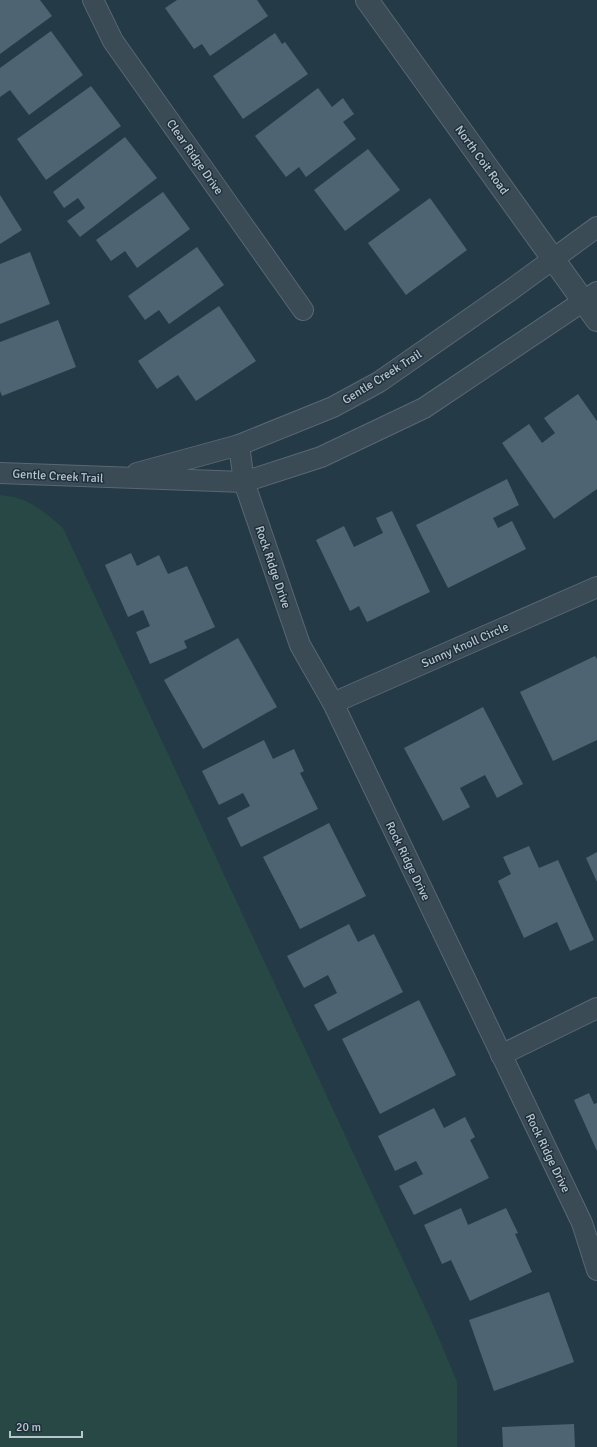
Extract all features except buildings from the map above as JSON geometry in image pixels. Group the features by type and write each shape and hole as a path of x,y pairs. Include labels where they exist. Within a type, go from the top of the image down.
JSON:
{"street":[{"name":"Clear Ridge Drive","path":"92,0 113,41 303,310"},
{"name":"North Coit Road","path":"367,0 553,258 590,296 597,320"},
{"name":"Gentle Creek Trail","path":"115,478 239,445 333,407 379,382 508,292 597,227"},
{"name":"Gentle Creek Trail","path":"0,473 244,482 321,457 424,408 590,296"},
{"name":"Rock Ridge Drive","path":"239,445 244,482 300,645 333,703 500,1055 582,1223 597,1270"},
{"name":"Sunny Knoll Circle","path":"333,703 597,587"},
{"path":"500,1055 597,1008"}],"green space":[{"path":"0,495 19,498 27,502 41,510 63,528 435,1329 457,1382 457,1447 0,1447"}]}
